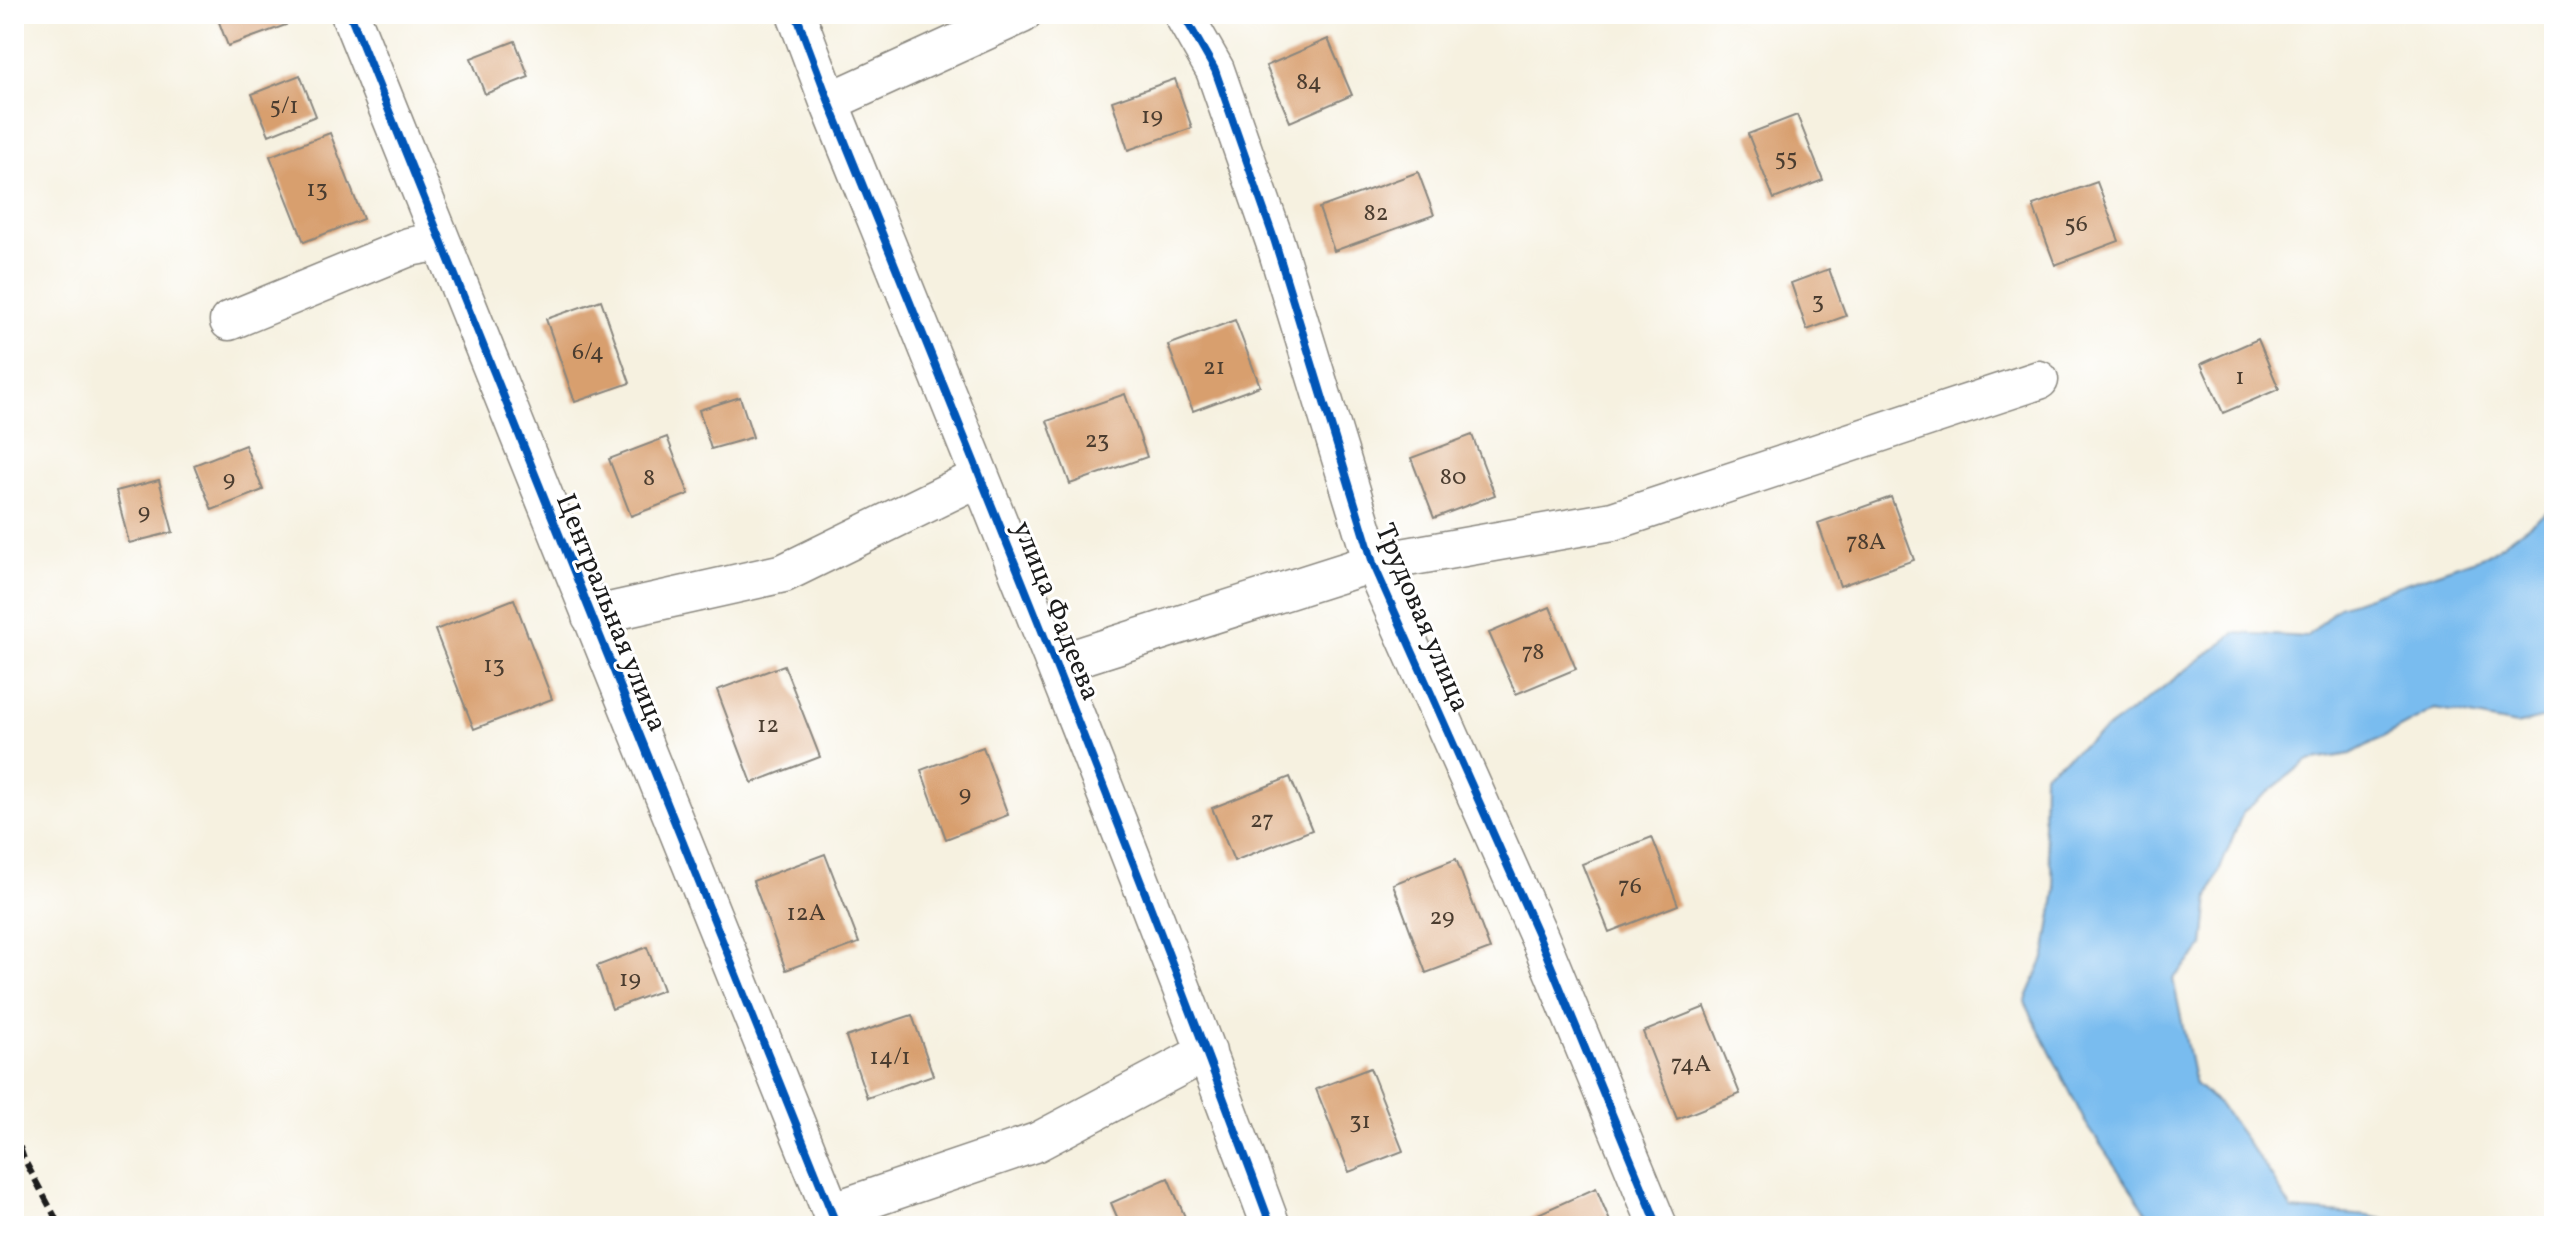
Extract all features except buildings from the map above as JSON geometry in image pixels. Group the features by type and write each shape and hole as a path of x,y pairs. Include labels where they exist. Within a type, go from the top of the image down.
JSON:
{"street":[{"name":"Центральная улица","path":"350,14 834,1219"},
{"name":"улица Фадеева","path":"796,14 1057,664 1271,1226"},
{"path":"829,102 1022,14"},
{"name":"Трудовая улица","path":"1183,14 1215,70 1275,242 1373,563 1540,939 1658,1226"},
{"path":"229,321 409,247 441,241"},
{"name":"Трудовая улица","path":"1057,664 1373,563 1613,521 2039,380"},
{"path":"591,616 784,573 980,477"},
{"path":"834,1219 1037,1142 1207,1052"}],"water":[{"path":"2554,507 2554,716 2516,725 2435,709 2351,754 2307,761 2243,812 2209,897 2204,946 2173,979 2195,1084 2220,1105 2292,1210 2369,1216 2412,1226 2156,1226 2085,1122 2025,1002 2045,956 2056,890 2043,828 2044,773 2235,633 2307,637 2339,606 2487,555"}],"railway":[{"path":"14,1130 24,1159 60,1226"}],"cycle path":[{"path":"350,14 837,1226"},
{"path":"796,14 1110,803 1271,1226"},
{"path":"1183,14 1215,70 1275,242 1373,563 1540,939 1658,1226"}]}
